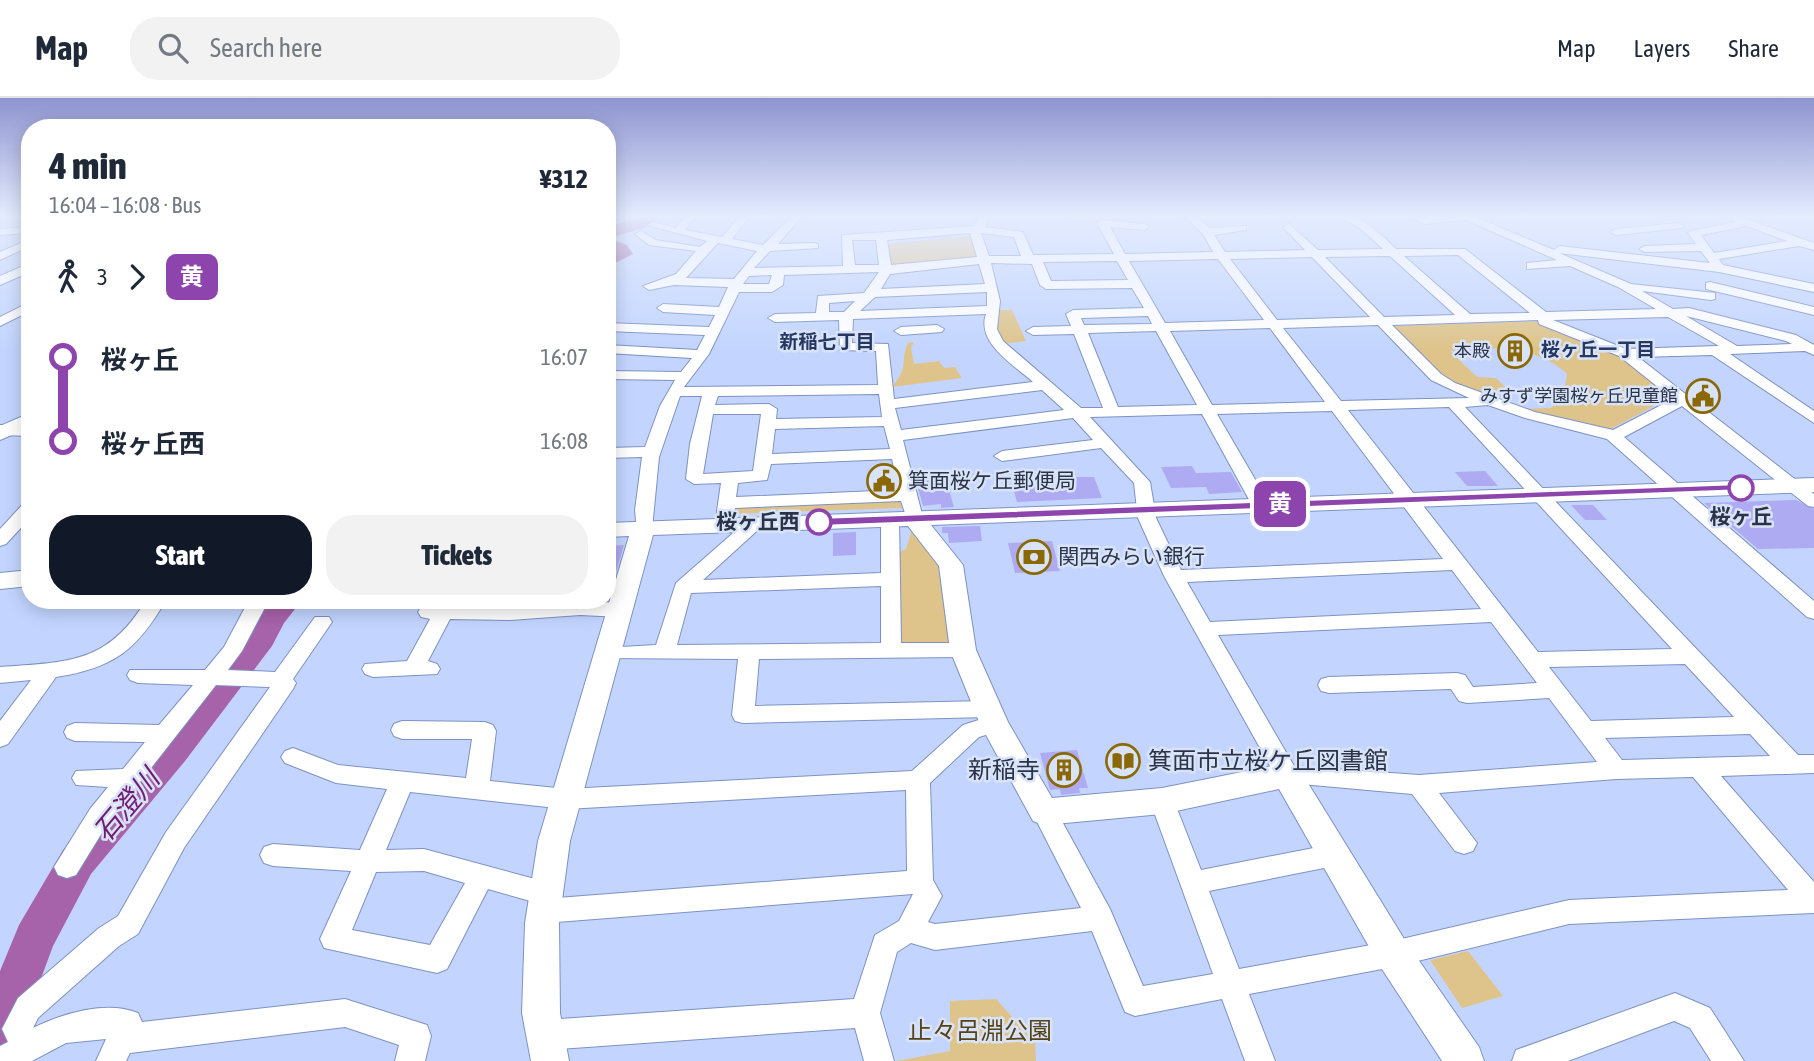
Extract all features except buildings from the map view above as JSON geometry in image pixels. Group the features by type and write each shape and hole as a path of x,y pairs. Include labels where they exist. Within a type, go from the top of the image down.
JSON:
{"street":[{"path":"676,282 694,260"},
{"path":"757,260 739,281 721,311 702,354 675,392 650,452 643,491 643,528 610,653 554,841 545,902 541,1013 548,1048 865,1013"},
{"path":"848,260 849,269"},
{"path":"885,260 887,270 870,295 846,317 845,347 883,347 887,397 899,454 905,511 890,579 891,650"},
{"path":"739,281 778,270 887,270 985,261 1080,260"},
{"path":"1123,260 1261,505"},
{"path":"1224,260 1616,769"},
{"path":"1320,260 1436,377 1491,402 1609,434 1811,607"},
{"path":"1401,260 1468,320"},
{"path":"1472,260 1540,318 1625,353 1684,400 1804,485 1814,502"},
{"path":"1571,260 1676,313 1735,350"},
{"path":"1631,260 1814,288"},
{"path":"1677,260 1814,311"},
{"path":"1705,260 1710,271 1713,304 1706,316"},
{"path":"1622,284 1710,271 1744,260"},
{"path":"985,261 994,304 988,321 997,343 1077,413 1142,482 1146,501 1144,509 1174,576 1393,954 1465,1061"},
{"path":"1033,261 1046,285 1137,284"},
{"path":"1531,266 1576,262 1710,271"},
{"path":"0,263 21,265"},
{"path":"0,281 21,270"},
{"path":"649,286 676,282 739,281 772,288 777,285 778,270"},
{"path":"822,318 823,299 991,288"},
{"path":"663,308 721,311"},
{"path":"775,318 992,310"},
{"path":"0,322 21,311"},
{"path":"1112,412 1073,314 1152,312"},
{"path":"1033,331 1676,313 1706,316 1791,338 1812,349"},
{"path":"901,331 931,329 920,314"},
{"path":"616,327 713,331"},
{"path":"616,349 702,354"},
{"path":"1625,353 1812,349"},
{"path":"1714,350 1814,418"},
{"path":"616,375 684,376"},
{"path":"675,392 887,397 1047,385"},
{"path":"707,410 769,408 761,476 694,479 707,410 711,392"},
{"path":"1609,434 1684,400"},
{"path":"767,424 892,428 1077,413 1491,402"},
{"path":"1453,403 1756,725 1803,764"},
{"path":"3,432 21,423"},
{"path":"3,432 21,431"},
{"path":"1002,456 1037,457 1105,443"},
{"path":"616,453 650,452"},
{"path":"763,459 899,454"},
{"path":"724,525 730,478"},
{"path":"727,503 905,511 1144,509 1804,485"},
{"path":"616,530 754,524 905,511"},
{"path":"905,511 951,565 963,650 991,717 1100,918 1135,1002 1393,954 1569,912 1814,901"},
{"path":"0,540 21,517"},
{"path":"665,651 683,587 754,524"},
{"path":"1174,576 1458,564"},
{"path":"0,581 21,579"},
{"path":"683,587 890,579"},
{"path":"0,675 50,670 89,662 126,643 150,609"},
{"path":"67,866 99,816 232,651 254,609"},
{"path":"373,669 421,669 436,612 510,613 566,609"},
{"path":"601,609 622,610"},
{"path":"1204,629 1497,615"},
{"path":"281,680 322,622"},
{"path":"749,650 743,715 991,717"},
{"path":"610,653 963,650"},
{"path":"1532,660 1691,656"},
{"path":"0,738 50,670"},
{"path":"15,1053 18,1029 28,1008 109,937 128,925 175,840 285,683 281,680 138,675"},
{"path":"1329,685 1457,681 1467,695 1555,690"},
{"path":"293,757 336,774 566,799 918,780 971,731 991,717"},
{"path":"1585,730 1756,725"},
{"path":"402,730 485,732 477,788"},
{"path":"75,732 164,734"},
{"path":"1044,812 1162,801 1287,775 1419,785 1616,769 1803,764"},
{"path":"1699,767 1814,901"},
{"path":"83,778 129,778"},
{"path":"879,1061 865,1013 885,944 909,930 929,897 920,882 918,780"},
{"path":"403,781 334,939 437,960 482,876"},
{"path":"1419,785 1464,843"},
{"path":"1162,801 1260,1061"},
{"path":"274,855 366,861 424,860 482,876 545,902 920,882"},
{"path":"1193,883 1335,855"},
{"path":"909,930 935,937 1100,918"},
{"path":"1527,1061 1675,1007 1700,1018 1729,1061"},
{"path":"116,1050 345,1013 416,1037 410,1061"},
{"path":"15,1053 69,1027 128,1023 116,1050"}],"green space":[{"path":"888,260 962,260 889,268"},
{"path":"994,310 1012,310 1026,341 1000,344 993,332"},
{"path":"1539,321 1622,356 1671,397 1609,430 1520,409 1551,408 1564,394 1567,374 1522,347 1450,351 1477,377 1496,378 1509,391 1490,391 1490,398 1448,382 1391,326"},
{"path":"914,342 911,348 914,364 939,361 944,368 955,367 962,378 892,387 903,369 908,343"},
{"path":"901,499 902,508 727,514 728,504"},
{"path":"912,529 944,573 952,646 896,645 894,554 906,549"},
{"path":"1468,951 1503,996 1462,1008 1430,960"},
{"name":"止々呂淵公園","path":"996,999 1035,1042 1036,1061 896,1061 950,1051 950,1001"}],"waterway":[{"name":"石澄川","path":"0,1030 34,939 77,862 172,751 261,638 270,618 278,609"}],"bus line":[{"name":"黄","path":"819,522 1741,488"}],"place":[{"name":"本殿","path":"1515,351"},
{"name":"みすず学園桜ヶ丘児童館","path":"1703,396"},
{"name":"箕面桜ケ丘郵便局","path":"884,481"},
{"name":"桜ヶ丘","path":"1741,488"},
{"name":"桜ヶ丘西","path":"819,522"},
{"name":"関西みらい銀行","path":"1034,557"},
{"name":"箕面市立桜ケ丘図書館","path":"1123,761"},
{"name":"新稲寺","path":"1064,770"}],"district":[{"name":"新稲七丁目","path":"827,341"},
{"name":"桜ヶ丘一丁目","path":"1598,349"}]}
